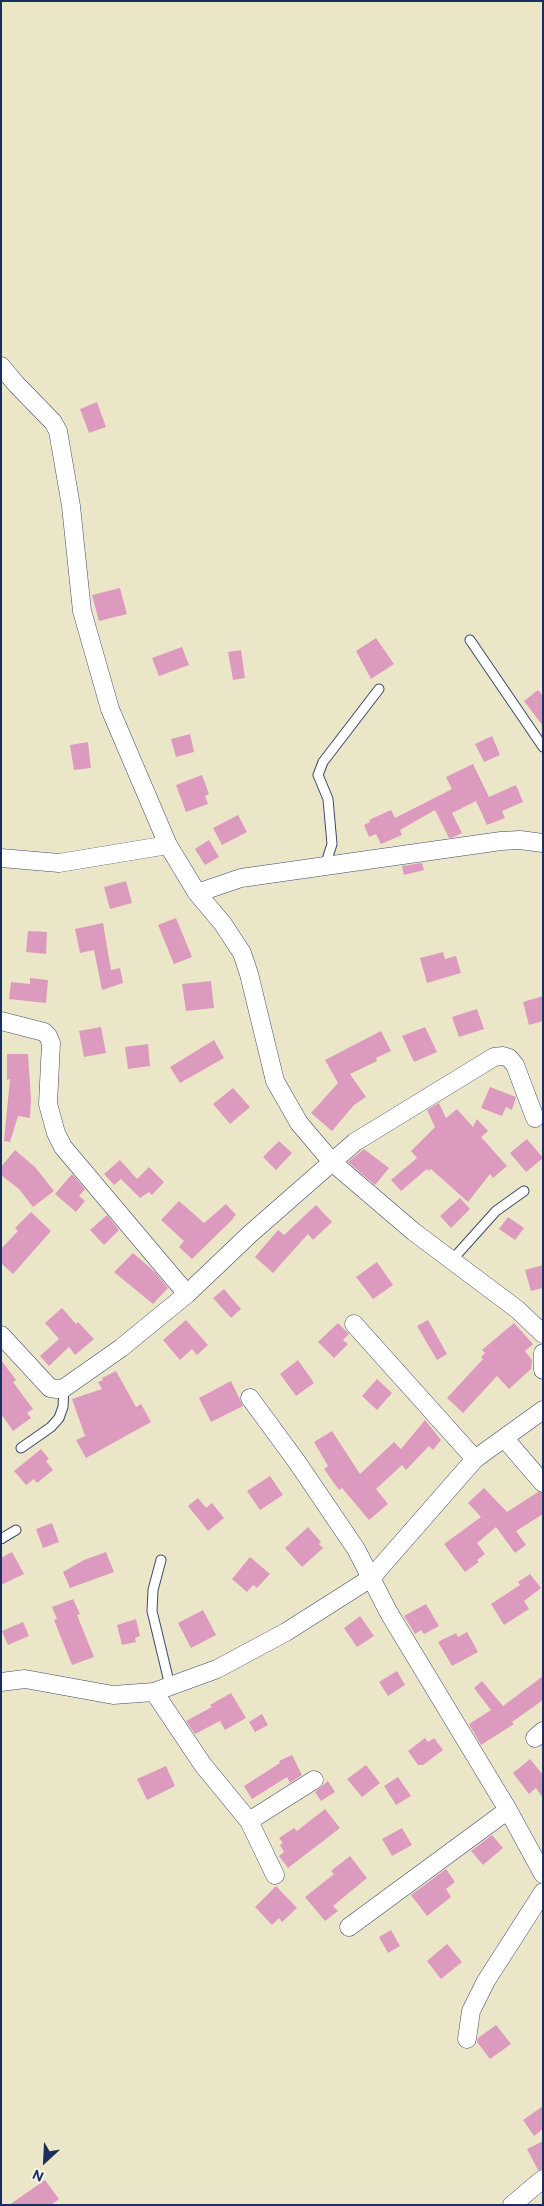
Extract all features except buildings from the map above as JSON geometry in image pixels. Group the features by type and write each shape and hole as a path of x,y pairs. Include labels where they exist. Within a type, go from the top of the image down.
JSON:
{"street":[{"path":"1,366 53,422 58,431 71,506 82,611 110,709 168,845 197,893 223,924 242,953 250,974 263,1037 276,1082 299,1123 332,1162 414,1232 518,1310 543,1334"},
{"path":"197,893 241,878 501,841 520,840 543,843"},
{"path":"1,858 59,863 168,845"},
{"path":"1,1021 44,1032 48,1036 51,1043 48,1104 56,1133 63,1147 187,1294"},
{"path":"1,1335 50,1388 64,1388 122,1348 187,1294 250,1234 356,1142 494,1057 502,1056 509,1058 515,1065 535,1118"},
{"path":"354,1324 475,1459"},
{"path":"543,1353 543,1370"},
{"path":"250,1398 308,1478 356,1549 389,1612 508,1810 543,1874"},
{"path":"1,1682 25,1678 113,1695 162,1689 217,1669 286,1632 372,1578 475,1459 543,1410"},
{"path":"505,1439 543,1483"},
{"path":"162,1689 203,1765 249,1822 275,1875"},
{"path":"249,1822 314,1780"},
{"path":"349,1927 508,1810"},
{"path":"467,2039 471,2010 486,1981 543,1892"},
{"path":"512,2205 543,2179"}],"lane":[{"path":"470,640 517,712 543,747"},
{"path":"325,866 332,844 328,799 318,775 324,762 379,689"},
{"path":"452,1260 496,1210 524,1191"},
{"path":"21,1448 51,1428 59,1418 63,1408 64,1388"},
{"path":"1,1539 16,1530"},
{"path":"161,1560 153,1590 152,1611 162,1689"}]}
